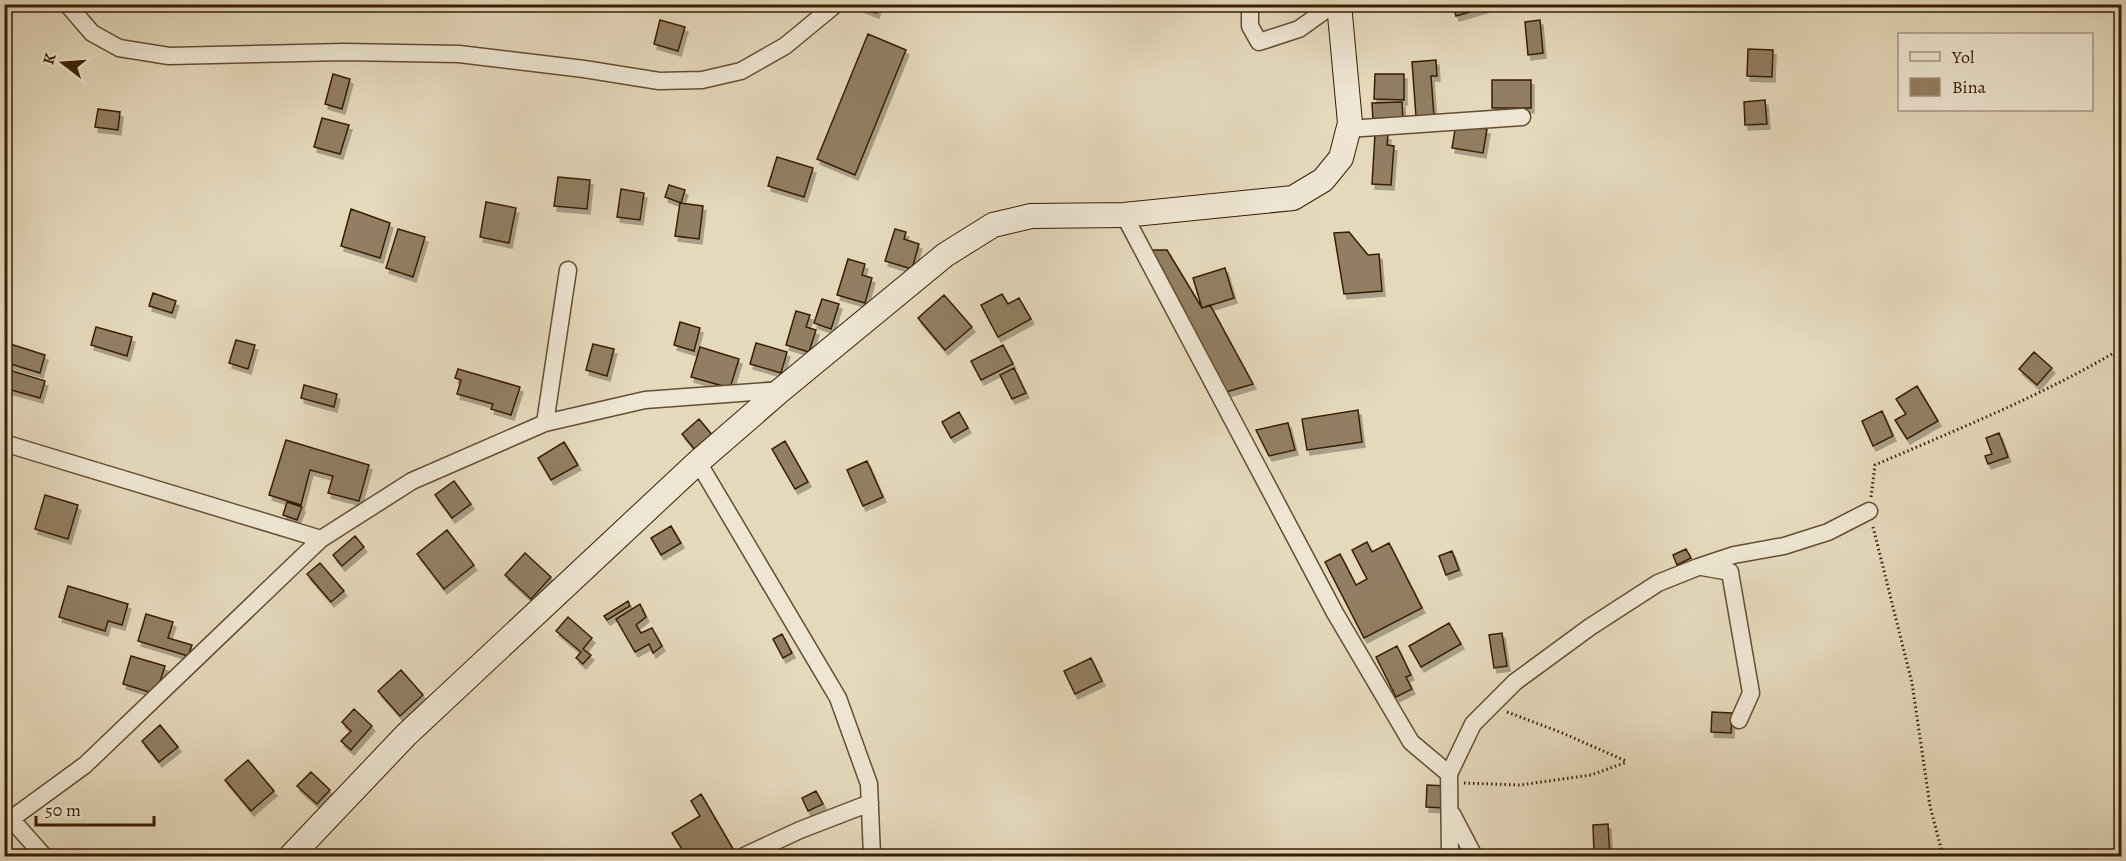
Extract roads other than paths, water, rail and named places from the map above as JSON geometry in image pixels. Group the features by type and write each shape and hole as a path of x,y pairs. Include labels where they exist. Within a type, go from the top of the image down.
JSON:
{"street":[{"path":"68,4 92,33 119,48 169,56 344,52 459,54 584,69 659,81 702,80 741,71 785,46 836,4"},
{"path":"1250,4 1250,26 1259,42 1299,29 1334,4"},
{"path":"291,856 406,735 698,462 781,390 945,255 993,225 1031,216 1124,215 1293,198 1323,180 1341,158 1350,123 1339,4"},
{"path":"1348,129 1522,117"},
{"path":"1124,215 1335,613 1411,742 1449,778"},
{"path":"545,423 568,270"},
{"path":"44,856 8,819 85,765 321,539 411,480 545,423 645,400 781,390"},
{"path":"4,443 321,539"},
{"path":"698,462 838,698 869,784 872,856"},
{"path":"1450,856 1449,778 1473,724 1515,681 1590,627 1658,583 1734,555 1784,546 1828,532 1869,511"},
{"path":"1698,567 1730,572 1751,693 1739,720"},
{"path":"744,856 800,830 870,803"},
{"path":"1450,811 1473,856"}]}
